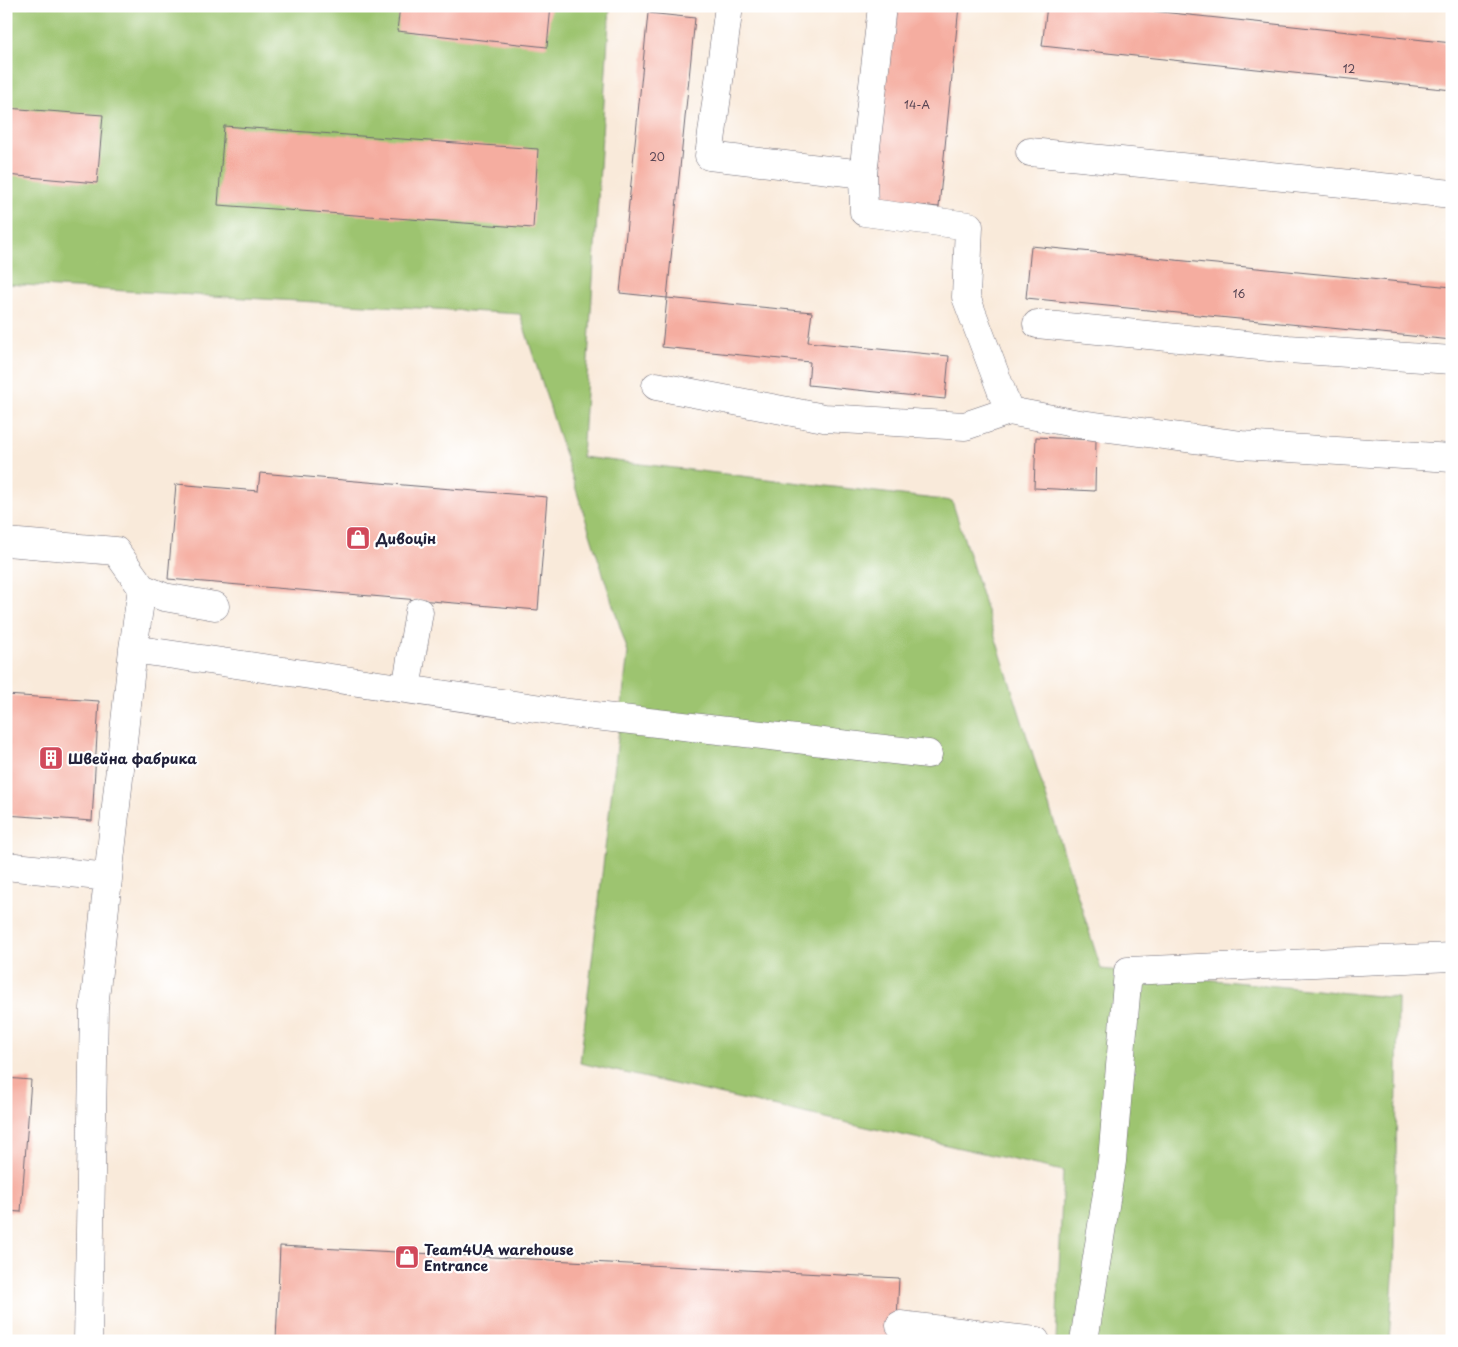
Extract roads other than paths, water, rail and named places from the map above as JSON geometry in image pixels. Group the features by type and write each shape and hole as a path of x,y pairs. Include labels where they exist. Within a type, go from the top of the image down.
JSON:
{"lane":[{"path":"729,6 709,156 863,174"},
{"path":"882,6 863,174 864,212 969,226 966,298 1009,411"},
{"path":"1030,152 1452,194"},
{"path":"1037,324 1288,349 1452,360"},
{"path":"656,386 824,418 965,426 1009,411 1079,424 1241,445 1452,458"},
{"path":"6,542 116,550 142,588 164,597 215,606"},
{"path":"88,1341 94,1008 133,649 142,588"},
{"path":"406,689 419,612"},
{"path":"133,649 251,658 406,689 569,713 928,754"},
{"path":"6,866 108,877"},
{"path":"1084,1341 1112,1161 1128,971 1452,957"},
{"path":"900,1325 1036,1341"}],"place":[{"name":"Дивоцін","path":"358,538"},
{"name":"Швейна фабрика","path":"51,758"},
{"name":"Team4UA warehouse Entrance","path":"407,1257"}]}
